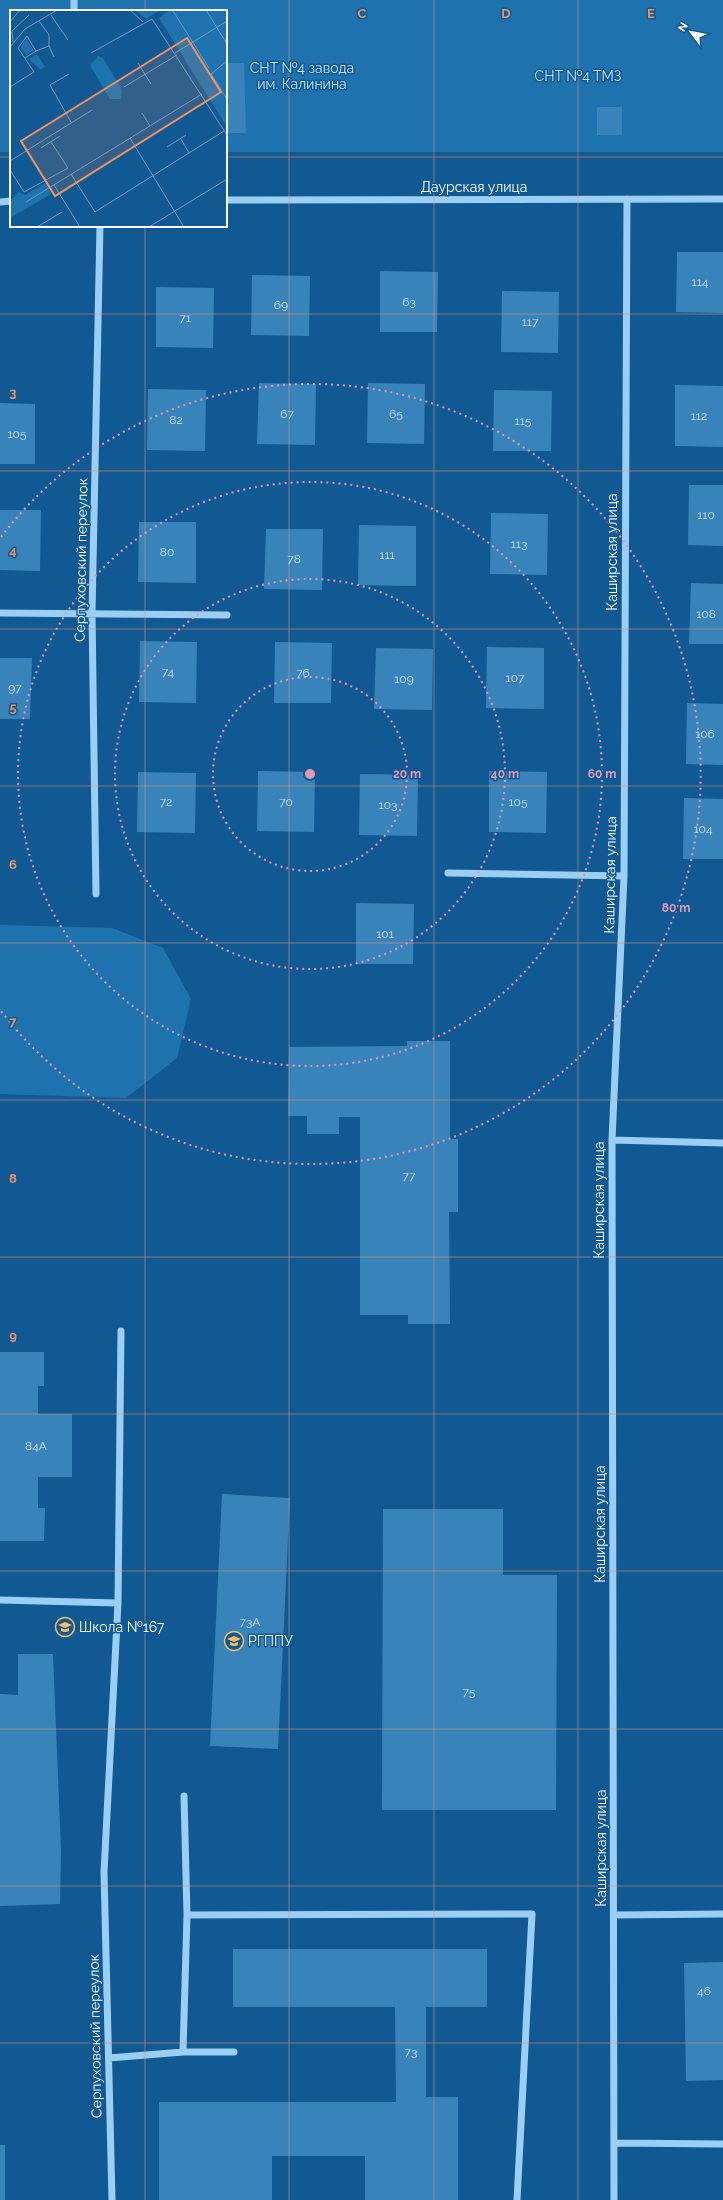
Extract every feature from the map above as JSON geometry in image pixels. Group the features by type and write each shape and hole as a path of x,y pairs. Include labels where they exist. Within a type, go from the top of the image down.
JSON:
{"street":[{"name":"Каширская улица","path":"614,2200 612,1140 624,876 627,199"},
{"name":"Даурская улица","path":"227,200 723,199"},
{"name":"Серпуховский переулок","path":"96,894 92,613 100,227"},
{"path":"0,613 227,615"},
{"path":"448,873 624,876"},
{"path":"612,1140 723,1143"},
{"name":"Серпуховский переулок","path":"112,2200 104,1872 118,1603 121,1331"},
{"path":"0,1600 118,1603"},
{"path":"184,1796 187,1915 184,2052"},
{"path":"187,1915 532,1914 517,2200"},
{"path":"614,1914 723,1914"},
{"path":"109,2058 184,2052 234,2052"},
{"path":"614,2143 723,2144"}],"green space":[{"path":"0,0 723,0 723,152 227,152 227,10 10,10 10,152 0,152"},
{"path":"0,925 112,928 163,948 191,999 177,1058 126,1098 0,1094"}],"building":[{"path":"227,63 244,63 246,133 227,133"},
{"path":"597,107 622,107 622,135 597,135"},
{"path":"677,252 723,252 723,313 676,312"},
{"path":"380,271 438,272 437,332 380,332"},
{"path":"252,275 310,276 309,336 251,335"},
{"path":"156,287 214,288 213,348 156,347"},
{"path":"502,291 559,292 558,353 501,352"},
{"path":"259,383 316,384 315,445 257,444"},
{"path":"368,383 425,384 424,444 367,443"},
{"path":"675,385 723,386 723,447 675,446"},
{"path":"148,389 206,390 205,451 147,450"},
{"path":"494,390 552,391 551,451 493,451"},
{"path":"0,403 35,404 35,464 0,464"},
{"path":"689,485 723,485 723,546 688,545"},
{"path":"0,510 41,510 40,571 0,570"},
{"path":"491,513 548,514 547,575 490,574"},
{"path":"139,522 196,522 196,583 138,582"},
{"path":"359,525 416,526 416,586 358,585"},
{"path":"266,529 323,529 322,590 264,589"},
{"path":"691,583 723,584 723,644 689,644"},
{"path":"140,641 197,642 196,703 139,702"},
{"path":"275,642 332,643 331,703 274,703"},
{"path":"487,647 544,648 544,709 486,708"},
{"path":"376,648 433,649 432,710 374,709"},
{"path":"0,658 32,658 30,719 0,719"},
{"path":"687,703 723,704 723,765 686,764"},
{"path":"258,771 315,772 314,832 257,831"},
{"path":"489,771 547,772 546,833 489,832"},
{"path":"138,772 196,773 195,833 137,832"},
{"path":"360,774 418,775 417,836 359,835"},
{"path":"684,798 723,799 723,859 683,859"},
{"path":"356,903 414,904 413,964 356,964"},
{"path":"407,1041 450,1041 450,1139 458,1139 458,1212 449,1212 450,1324 408,1324 408,1315 360,1315 360,1117 339,1117 339,1134 307,1134 307,1116 288,1116 289,1047 407,1046"},
{"path":"0,1352 44,1352 44,1386 38,1386 38,1414 72,1414 72,1477 38,1477 38,1508 45,1508 44,1541 0,1541"},
{"path":"222,1494 290,1498 278,1749 210,1746"},
{"path":"383,1509 503,1509 503,1575 557,1575 556,1810 382,1810"},
{"path":"18,1654 53,1654 61,1851 60,1904 0,1906 0,1694 18,1695"},
{"path":"233,1949 487,1949 487,2007 426,2007 426,2097 458,2097 458,2200 365,2200 365,2156 272,2156 272,2200 159,2200 159,2102 396,2102 395,2007 233,2007"},
{"path":"723,1962 723,2080 686,2081 684,1963"},
{"path":"0,2145 5,2145 5,2200 0,2200"}],"place":[{"name":"Школа №167","path":"65,1627"},
{"name":"РГППУ","path":"234,1641"}],"park label":[{"name":"СНТ №4 завода им. Калинина","path":"302,76"},
{"name":"СНТ №4 ТМЗ","path":"578,76"}]}
